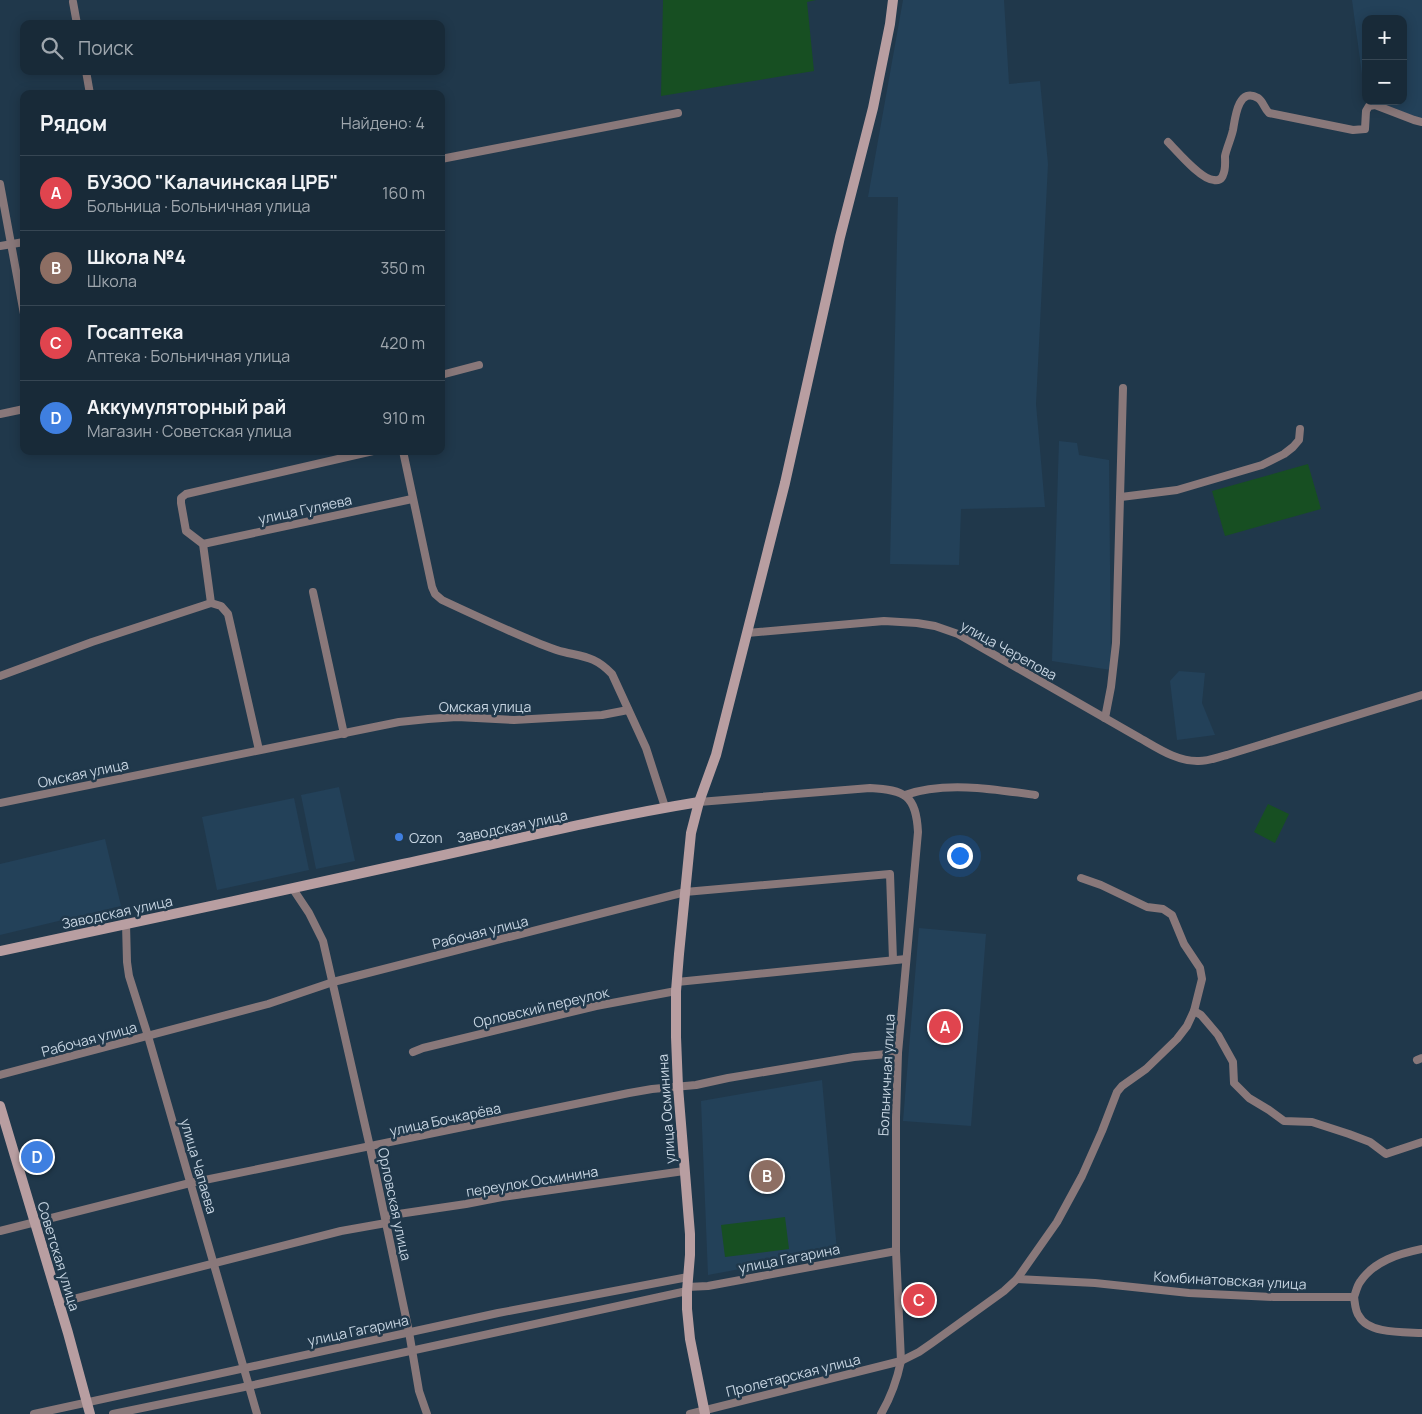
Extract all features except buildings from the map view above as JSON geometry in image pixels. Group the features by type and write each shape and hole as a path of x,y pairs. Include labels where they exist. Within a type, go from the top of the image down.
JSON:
{"street":[{"name":"улица Осминина","path":"704,1412 690,1339 687,1285 690,1234 678,1087 676,986 691,833 699,802 716,755 785,483 840,237 873,108 893,0"},
{"path":"73,2 76,20"},
{"path":"87,75 89,90"},
{"path":"1168,142 1206,178 1217,180 1222,178 1224,173 1227,148 1237,108 1243,98 1250,96 1256,96 1261,100 1269,113 1353,130 1365,129 1366,111 1369,106 1375,105 1422,122"},
{"path":"445,158 678,113"},
{"path":"0,184 20,292"},
{"path":"0,246 20,243"},
{"path":"445,374 479,365"},
{"path":"1105,718 1116,643 1123,388"},
{"path":"0,414 20,410"},
{"path":"1121,497 1177,490 1262,465 1284,454 1293,447 1299,440 1300,429"},
{"path":"211,603 203,544 186,531 181,498 186,494 356,455"},
{"path":"403,455 435,594 442,600 537,642 562,652 594,659 603,664 612,674 646,748 665,807"},
{"name":"улица Гуляева","path":"203,544 412,499"},
{"path":"312,592 344,734"},
{"path":"0,676 92,642 211,603 221,606 228,614 259,750"},
{"name":"улица Черепова","path":"747,633 884,621 935,626 958,634 1166,752 1188,760 1201,761 1226,755 1422,695"},
{"name":"Омская улица","path":"0,803 399,722 456,717 514,720 602,715 628,710"},
{"name":"Заводская улица","path":"0,951 665,807 699,802 870,788 897,791 904,795 929,789 966,788 1002,790 1035,795"},
{"name":"Больничная улица","path":"881,1414 888,1402 901,1361 896,1251 898,1053 918,832 917,817 913,805 904,795"},
{"name":"Рабочая улица","path":"0,1075 268,1004 334,982 685,892 890,874 893,960"},
{"name":"Пролетарская улица","path":"690,1414 901,1361 932,1343 1004,1291 1017,1279 1057,1222 1082,1176 1118,1092 1122,1086 1146,1069 1167,1049 1187,1026 1194,1011 1202,979 1200,968 1184,944 1172,915 1163,909 1148,907 1101,885 1081,878"},
{"name":"Орловская улица","path":"292,889 309,913 324,941 386,1220 419,1392 427,1414"},
{"name":"улица Чапаева","path":"126,924 129,976 257,1414"},
{"name":"Орловский переулок","path":"412,1052 676,986 906,959"},
{"path":"1194,1011 1201,1014 1218,1035 1233,1062 1234,1083 1249,1098 1284,1121 1312,1122 1370,1142 1386,1154 1422,1142"},
{"name":"улица Бочкарёва","path":"0,1231 33,1221 190,1183 629,1093 696,1085 854,1056 898,1053"},
{"name":"Советская улица","path":"0,1106 90,1414"},
{"name":"переулок Осминина","path":"58,1303 386,1220 502,1197 684,1171"},
{"path":"1422,1249 1389,1257 1375,1266 1360,1282 1354,1297 1359,1317 1366,1325 1380,1330 1422,1333"},
{"name":"улица Гагарина","path":"34,1414 508,1311 687,1285 708,1286 896,1251"},
{"name":"Комбинатовская улица","path":"1017,1279 1095,1283 1189,1293 1274,1297 1354,1297"},
{"name":"улица Гагарина","path":"113,1414 412,1350 687,1285"}],"shaded area":[{"path":"903,0 1004,0 1009,84 1040,81 1048,164 1036,404 1045,507 961,509 959,565 890,564 898,197 868,197"},
{"path":"1352,0 1422,0 1422,119 1383,105 1407,105 1407,15 1362,15 1362,75"},
{"path":"1059,441 1077,443 1079,455 1109,460 1111,670 1052,661"},
{"path":"1179,671 1205,673 1202,703 1215,735 1177,740 1170,681"},
{"path":"339,787 355,861 316,869 301,795"},
{"path":"294,798 309,870 217,890 202,817"},
{"path":"105,839 121,906 0,935 0,864"},
{"path":"919,928 986,934 971,1126 903,1121"},
{"path":"822,1080 837,1251 708,1275 701,1101"}],"green space":[{"path":"663,0 816,0 807,2 814,71 661,96"},
{"path":"1308,464 1321,509 1225,536 1212,491"},
{"path":"1268,804 1289,814 1275,843 1254,832"},
{"path":"785,1217 789,1249 725,1257 721,1225"}],"place":[{"name":"Ozon","path":"399,837"},
{"name":"БУЗОО \"Калачинская ЦРБ\"","path":"945,1027"},
{"name":"Аккумуляторный рай","path":"37,1157"},
{"name":"Школа №4","path":"767,1176"},
{"name":"Госаптека","path":"919,1300"}]}
